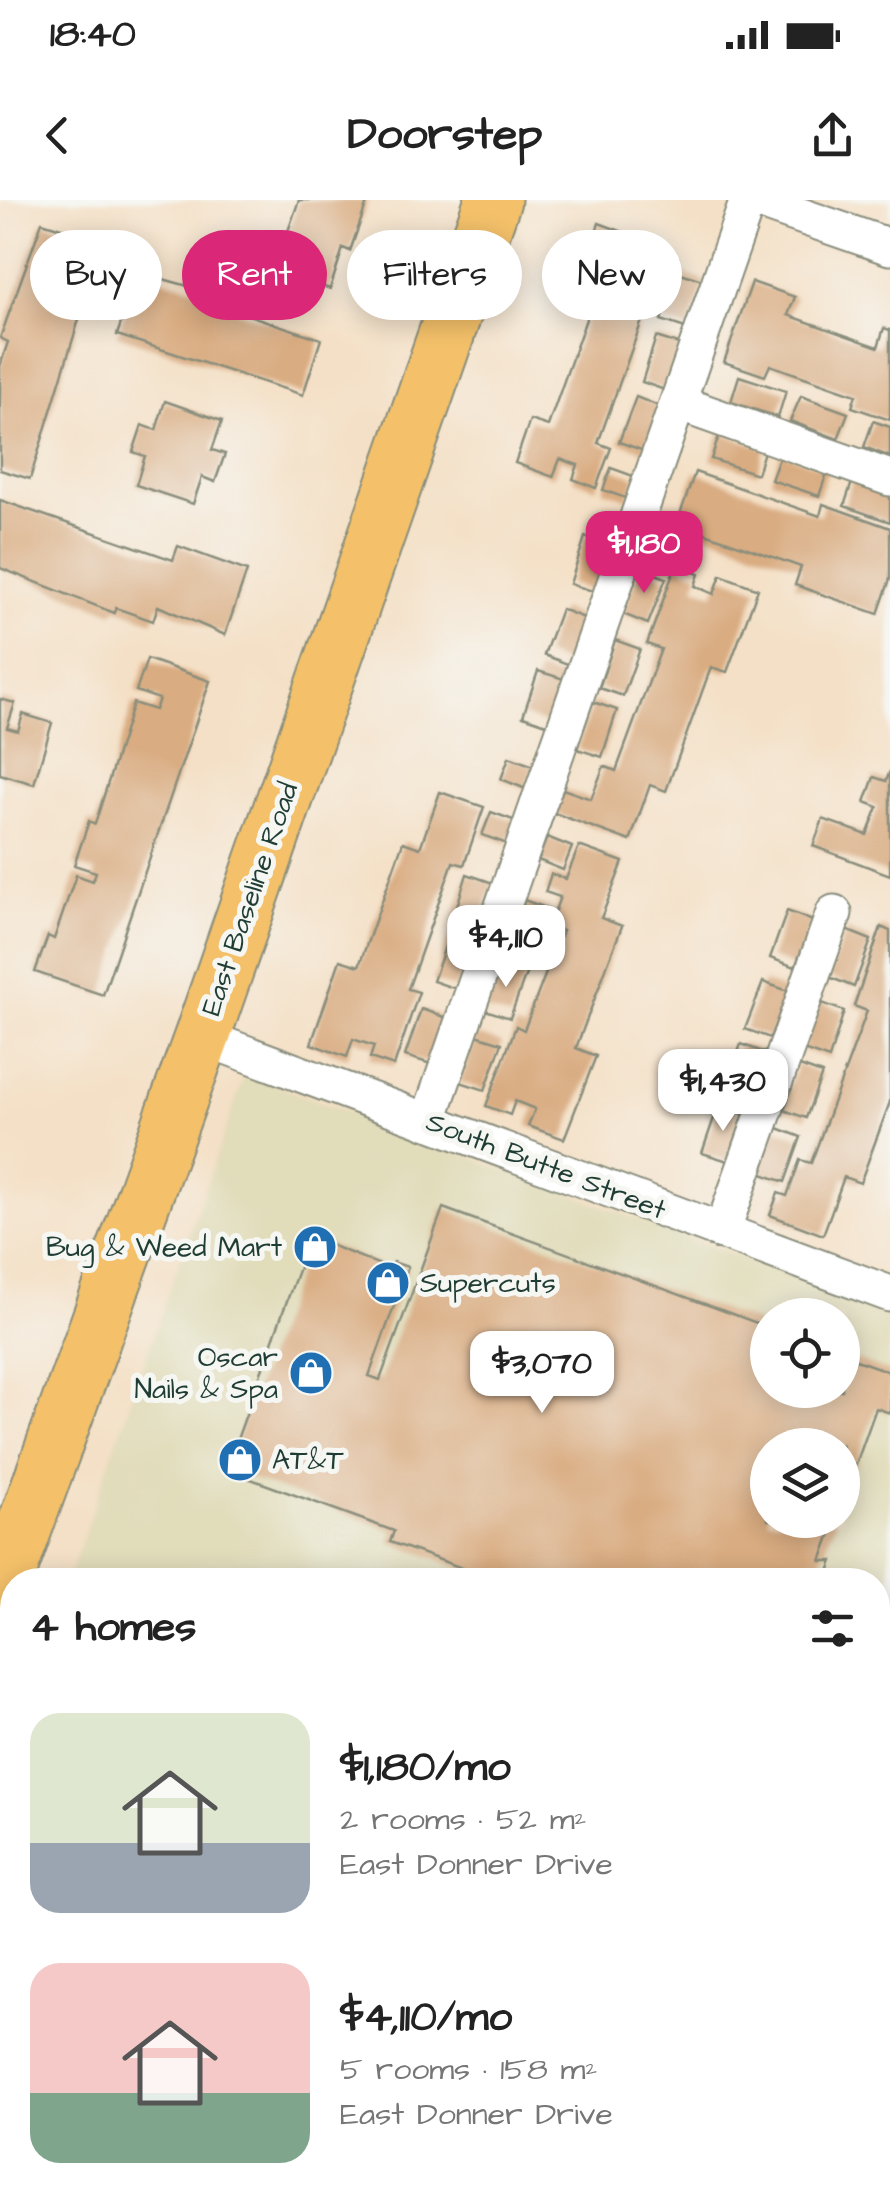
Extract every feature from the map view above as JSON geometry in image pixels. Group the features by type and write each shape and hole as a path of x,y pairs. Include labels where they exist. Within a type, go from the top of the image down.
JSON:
{"main road":[{"name":"East Baseline Road","path":"10,1568 202,1037 493,200"}],"street":[{"path":"428,1122 752,200 890,247"},
{"path":"678,403 890,478"},
{"path":"722,1232 834,913"},
{"name":"South Butte Street","path":"202,1037 890,1294"}],"shaded area":[{"path":"245,1074 852,1298 750,1298 750,1408 860,1408 860,1301 890,1312 890,1568 72,1568"}],"building":[{"path":"299,200 368,200 357,230 347,230 347,250 343,248 330,289 327,230 288,230"},
{"path":"42,222 68,230 39,230"},
{"path":"599,223 618,230 597,230"},
{"path":"30,255 30,320 79,320 30,479 0,470 0,366 8,342 0,338"},
{"path":"682,273 705,281 688,329 661,320 682,320"},
{"path":"162,279 182,284 182,320 263,320 321,339 303,395 117,335 122,320 162,320"},
{"path":"752,282 795,297 788,315 878,347 884,328 890,330 890,420 852,407 856,395 770,365 765,376 724,362"},
{"path":"586,320 642,320 598,443 611,448 596,488 573,479 578,465 560,459 553,477 515,463 530,420 548,426"},
{"path":"656,337 682,345 667,391 642,382"},
{"path":"739,376 786,391 778,417 731,402"},
{"path":"801,396 848,413 838,439 790,421"},
{"path":"636,397 661,407 644,451 619,442"},
{"path":"165,401 222,421 212,450 225,454 215,482 202,477 193,504 136,485 145,456 133,452 142,425 156,430"},
{"path":"873,421 890,427 890,457 864,447"},
{"path":"720,433 765,448 757,474 711,459"},
{"path":"781,453 828,470 819,496 771,480"},
{"path":"611,468 636,477 628,499 603,490"},
{"path":"695,472 820,516 823,504 890,528 890,579 878,614 795,585 801,567 677,523"},
{"path":"853,479 890,491 890,522 844,506"},
{"path":"0,500 173,560 178,546 247,571 225,635 158,606 153,621 116,608 114,613 0,568"},
{"path":"585,537 611,546 596,592 570,584"},
{"path":"676,565 699,574 695,586 714,594 721,575 758,589 727,672 711,667 666,791 650,785 630,841 554,813 563,789 591,799 604,766 616,771 661,649 647,644"},
{"path":"640,568 666,578 648,624 623,614"},
{"path":"561,609 587,619 570,665 544,655"},
{"path":"615,640 640,649 623,696 599,688"},
{"path":"147,659 210,681 103,995 35,972 48,936 54,939 76,875 93,881 96,872 74,865 89,821 95,824 133,703 155,710 159,699 136,691"},
{"path":"538,671 564,679 549,725 523,716"},
{"path":"0,699 15,703 7,728 18,731 23,714 52,723 34,784 0,774"},
{"path":"593,702 617,710 602,757 577,749"},
{"path":"509,757 534,766 526,789 501,779"},
{"path":"890,771 890,875 813,846 823,819 867,835 878,807 865,802 874,777 886,781"},
{"path":"440,792 484,807 464,865 453,862 408,989 419,992 394,1066 370,1058 374,1046 353,1039 347,1057 311,1044 340,960 359,966 403,842 420,848"},
{"path":"491,812 516,821 507,844 482,835"},
{"path":"547,837 572,847 563,870 538,860"},
{"path":"579,846 623,862 601,918 622,926 576,1048 596,1056 564,1139 528,1126 535,1109 515,1101 510,1115 486,1106 516,1026 524,1030 562,931 549,926 560,897 545,892 551,874 566,879"},
{"path":"467,874 493,883 477,930 452,922"},
{"path":"524,900 549,909 533,956 508,947"},
{"path":"787,911 813,921 795,967 770,958"},
{"path":"881,927 890,931 890,1102 860,1183 844,1177 823,1235 770,1215 778,1193 787,1196 800,1160 811,1163 867,1011 854,1006"},
{"path":"846,930 871,940 854,987 829,977"},
{"path":"448,938 471,946 456,989 433,981"},
{"path":"502,962 527,971 510,1018 485,1010"},
{"path":"763,982 788,991 770,1038 745,1029"},
{"path":"819,1002 844,1011 829,1059 803,1050"},
{"path":"421,1009 447,1018 431,1064 405,1056"},
{"path":"476,1035 502,1043 485,1090 460,1082"},
{"path":"741,1044 766,1053 749,1100 724,1090"},
{"path":"797,1065 822,1074 806,1118 781,1109"},
{"path":"718,1106 744,1114 728,1161 702,1153"},
{"path":"775,1127 801,1137 785,1182 759,1173"},
{"path":"443,1208 750,1320 750,1408 860,1408 860,1361 890,1372 890,1413 876,1408 860,1453 860,1428 750,1428 750,1538 829,1538 821,1561 833,1561 830,1568 462,1568 390,1542 394,1531 226,1470 310,1237 390,1269 393,1262 408,1267 369,1376 380,1380"}],"place":[{"name":"Bug & Weed Mart","path":"315,1247"},
{"name":"Supercuts","path":"388,1283"},
{"name":"Oscar Nails & Spa","path":"311,1373"},
{"name":"AT&T","path":"240,1460"}]}
